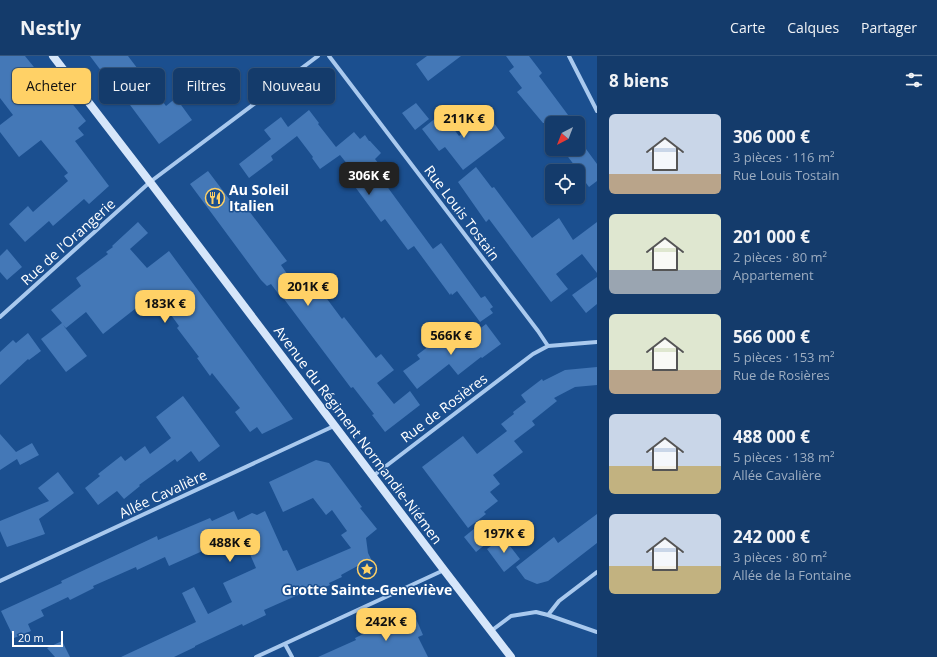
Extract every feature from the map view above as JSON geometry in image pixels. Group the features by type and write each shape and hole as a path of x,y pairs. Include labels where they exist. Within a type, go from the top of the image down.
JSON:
{"main road":[{"name":"Avenue du Régiment Normandie-Niémen","path":"53,56 511,657"}],"street":[{"name":"Rue de l'Orangerie","path":"0,317 150,182 318,56"},
{"name":"Rue Louis Tostain","path":"329,56 548,346"},
{"path":"569,56 597,111"},
{"name":"Rue de Rosières","path":"373,476 534,354 548,346 597,342"},
{"name":"Allée Cavalière","path":"0,582 334,426"},
{"path":"256,657 444,570"},
{"path":"548,615 559,601 597,572"},
{"path":"490,631 511,616 536,612 597,632"},
{"path":"285,644 292,657"}],"building":[{"path":"0,56 25,56 35,68 12,68 12,104 72,104 86,121 78,128 84,135 75,141 109,186 89,204 84,199 53,226 49,221 25,242 9,224 28,206 33,212 68,181 64,176 68,173 41,140 19,157 0,132 0,125 13,115 0,98"},
{"path":"90,56 128,56 137,68 99,68"},
{"path":"427,56 461,56 428,81 416,64"},
{"path":"506,56 529,56 542,73 539,76 569,116 545,116 545,123 543,123 517,92 522,88 509,71 514,67"},
{"path":"173,100 173,104 180,104 192,120 159,144 129,104 164,104 166,106"},
{"path":"416,103 429,119 415,130 402,113"},
{"path":"309,110 336,147 354,132 360,139 365,135 381,153 375,159 389,177 383,181 433,249 441,243 481,298 485,296 493,307 490,309 493,313 480,322 457,291 452,295 451,293 450,295 414,246 408,250 385,219 381,222 350,180 356,175 340,155 320,169 297,136 271,156 273,160 249,178 239,164 271,139 264,130 281,117 288,127"},
{"path":"442,113 459,136 488,115 505,138 463,170 445,147 439,151 422,129"},
{"path":"586,149 597,164 597,181 589,187 585,182 585,164 573,164 567,156 585,156"},
{"path":"476,167 492,188 494,187 532,238 559,218 573,240 597,222 597,273 582,254 556,274 568,289 551,302 489,219 486,222 458,182"},
{"path":"208,171 239,212 246,207 287,261 281,265 296,287 310,276 342,319 344,317 376,358 381,354 394,370 377,383 394,404 410,391 420,405 385,432 372,415 374,414 353,387 351,388 281,295 280,296 271,284 267,286 261,280 190,184"},
{"path":"138,222 148,233 130,249 147,268 169,251 293,419 262,434 257,427 250,432 235,412 240,408 212,373 210,376 197,358 199,357 177,328 179,326 158,297 142,309 140,305 103,334 86,312 66,328 63,325 87,356 66,372 41,339 62,323 51,310 81,286 76,278 108,254 106,252"},
{"path":"7,249 22,267 7,280 0,272 0,256"},
{"path":"597,277 597,304 586,313 572,295"},
{"path":"486,324 501,344 458,375 449,364 417,389 403,371 420,359 417,355 441,337 451,351"},
{"path":"28,333 41,351 29,360 28,359 0,385 0,352 13,340 16,343"},
{"path":"597,367 597,385 575,387 554,398 557,401 532,421 535,425 514,441 523,452 493,475 500,484 490,492 498,501 484,512 486,514 468,528 422,467 463,436 477,454 507,431 501,424 526,402 521,395 542,379 543,381 565,370"},
{"path":"183,396 220,446 199,462 191,451 177,462 175,459 139,485 140,486 124,499 117,491 98,505 85,488 100,476 98,474 121,456 125,461 145,446 150,454 171,438 156,417"},
{"path":"0,434 16,452 32,443 39,455 20,465 17,459 0,470"},
{"path":"316,460 329,463 362,507 360,508 377,529 366,538 368,553 371,559 369,560 371,572 363,563 341,575 342,577 329,583 330,585 317,591 316,587 264,610 266,615 243,626 242,624 174,657 121,657 196,622 182,593 194,587 208,614 232,602 223,583 256,568 242,536 208,552 207,549 169,566 165,557 137,570 136,567 93,586 94,588 70,600 68,597 41,610 44,616 28,624 31,631 14,638 1,611 157,536 158,540 210,518 212,521 234,511 238,520 252,513 257,515 265,511 283,551 287,550 297,571 351,548 341,535 347,531 332,510 326,515 313,498 283,512 269,482"},
{"path":"58,472 74,493 39,519 45,534 7,547 0,531 0,521 49,501 38,488"},
{"path":"597,514 597,543 548,581 537,584 525,579 516,567 554,537 558,543"},
{"path":"480,524 492,539 476,552 464,537"},
{"path":"503,537 520,559 504,572 487,549"},
{"path":"414,614 423,635 418,637 428,657 318,657 356,640 355,638 378,627 402,617 403,618"},
{"path":"62,641 70,657 55,657 47,648"}],"place":[{"name":"Au Soleil Italien","path":"215,198"},
{"name":"Grotte Sainte-Geneviève","path":"367,569"}]}
